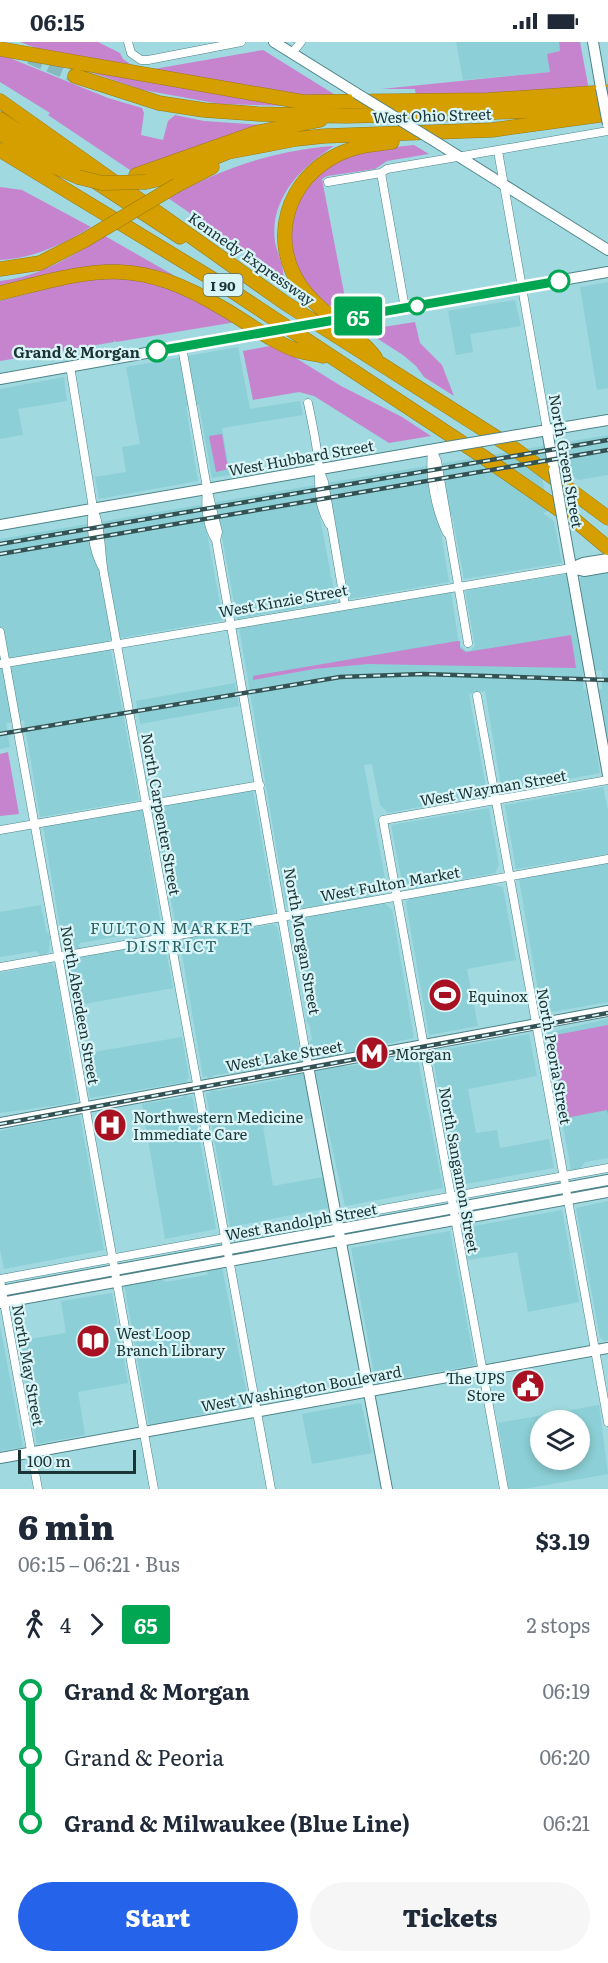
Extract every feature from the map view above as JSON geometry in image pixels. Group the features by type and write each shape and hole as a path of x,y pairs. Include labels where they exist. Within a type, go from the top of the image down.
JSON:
{"highway":[{"path":"0,49 303,102 536,99 606,93"},
{"path":"75,76 123,94 204,110 346,116"},
{"name":"West Ohio Street","path":"346,116 526,111 606,93"},
{"name":"Kennedy Expressway","path":"0,101 229,264 516,450 608,518"},
{"name":"West Ohio Street","path":"258,148 324,136 522,127 608,114"},
{"path":"141,178 255,133 346,116"},
{"name":"I 90","path":"0,119 165,229 229,264"},
{"path":"382,365 360,338 320,308 303,290 292,273 285,255 284,222 296,192 322,164 353,149 392,142 423,132"},
{"path":"0,133 42,161 78,177 102,183 141,178 164,178 228,152 258,148"},
{"path":"0,269 40,263 85,240 177,185 258,148"},
{"name":"I 90","path":"0,150 174,254 490,461 577,522 608,548"},
{"path":"0,293 88,272 122,271 150,275 187,286 295,350 331,357"}],"street":[{"path":"128,42 131,53 135,57 157,60 242,42"},
{"path":"274,42 608,250"},
{"path":"292,53 301,42"},
{"path":"593,42 606,93 608,125"},
{"path":"328,183 381,173 387,169 608,131"},
{"name":"North Green Street","path":"498,151 608,775"},
{"path":"381,173 405,308"},
{"path":"0,379 608,272"},
{"name":"North Morgan Street","path":"182,346 207,488 216,521 216,540 284,916 308,1066 387,1489"},
{"name":"North Carpenter Street","path":"70,366 93,508 91,522 98,557 103,568 271,1489"},
{"path":"308,403 319,469 317,483 323,514 330,525 345,605"},
{"name":"West Hubbard Street","path":"0,525 608,420"},
{"path":"432,450 430,462 441,521 448,534 468,643"},
{"name":"West Kinzie Street","path":"3,664 447,587 459,588 608,559"},
{"name":"West Kinzie Street","path":"571,568 584,571 608,567"},
{"name":"North Aberdeen Street","path":"0,632 3,664 35,824 154,1489"},
{"name":"North Peoria Street","path":"477,696 608,1422"},
{"name":"West Wayman Street","path":"382,820 608,780"},
{"path":"0,830 260,785"},
{"name":"North Sangamon Street","path":"382,820 504,1489"},
{"name":"West Fulton Market","path":"0,967 608,859"},
{"name":"West Lake Street","path":"0,1123 608,1011"},
{"name":"West Randolph Street","path":"0,1285 115,1270 227,1244 339,1223 452,1196 608,1168"},
{"name":"West Randolph Street","path":"2,1303 342,1240 608,1180"},
{"name":"West Randolph Street","path":"339,1223 455,1213 608,1192"},
{"name":"West Randolph Street","path":"0,1285 113,1258 227,1244"},
{"name":"North May Street","path":"0,1285 38,1489"},
{"name":"West Washington Boulevard","path":"0,1458 608,1348"}],"shaded area":[{"path":"20,42 98,42 120,53 123,59 133,66 154,69 263,50 337,96 284,93 231,86 73,57"},
{"path":"456,42 559,42 560,51 551,72 463,80"},
{"path":"559,42 580,42 589,90 528,94 416,95 415,89 381,89 550,72 547,54 560,51"},
{"path":"0,54 108,98 142,108 144,113 141,135 163,140 168,121 175,115 204,121 264,125 164,161 130,170 48,115 50,113 0,82"},
{"path":"78,68 250,100 319,107 220,104 143,90"},
{"path":"414,145 429,154 387,161 375,169 327,176 322,179 346,303 327,306 310,292 293,268 288,224 303,187 336,159 376,149"},
{"path":"334,146 299,174 282,198 274,226 283,277 168,198 207,178 248,163 290,152"},
{"path":"0,187 22,190 91,227 47,250 24,257 0,260"},
{"path":"105,236 175,276 130,266 108,266 66,271 0,287 0,281 15,279 42,270"},
{"path":"117,277 150,282 180,292 236,322 116,342 114,340 114,342 0,361 0,301 69,283"},
{"path":"608,282 608,388 597,390 580,287"},
{"path":"515,300 521,326 470,334 473,352 456,355 448,311"},
{"path":"415,322 420,343 442,365 454,396 424,377 416,366 403,355 364,330"},
{"path":"275,345 341,386 402,417 431,436 389,443 314,396 299,392 253,400 243,351"},
{"path":"238,347 250,409 300,401 303,415 222,428 230,475 212,478 199,405 186,407 198,481 99,499 95,477 126,472 122,447 140,444 126,367"},
{"path":"64,377 67,401 18,409 23,435 0,439 0,389"},
{"path":"222,434 228,469 216,472 209,436"},
{"path":"608,435 608,475 578,480 569,472 542,477 548,511 543,513 554,521 562,563 464,579 452,515 438,513 449,582 350,599 332,510 319,512 336,602 237,619 221,531 207,533 223,620 109,640 139,800 40,817 24,720 6,723 10,747 0,749 0,539"},
{"path":"608,572 608,738 599,690 602,689 602,671 594,670 580,580 581,576"},
{"path":"567,574 584,667 583,689 586,690 600,773 502,792 485,691 469,694 487,794 388,813 380,805 372,764 364,765 387,889 370,897 289,909 286,904 239,627 451,591 459,645 466,651 470,651 475,646 465,591"},
{"path":"571,635 576,668 368,664 314,669 253,680 253,676 457,641 460,641 460,648 466,652"},
{"path":"235,683 239,706 140,724 136,701"},
{"path":"8,752 19,814 0,816 0,754"},
{"path":"603,787 608,811 608,854 516,869 505,805"},
{"path":"253,789 274,912 270,916 180,930 175,922 154,806"},
{"path":"489,808 499,865 495,873 414,889 403,887 391,825"},
{"path":"142,809 162,931 150,936 144,932 80,943 78,946 83,949 66,949 63,945 43,826"},
{"path":"608,863 608,1002 542,1014 519,879"},
{"path":"489,884 503,887 516,960 467,969 478,1026 429,1035 406,903 410,898"},
{"path":"384,902 392,910 414,1038 313,1060 309,1044 312,1039 309,1024 306,1021 308,1017 291,920"},
{"path":"41,905 46,931 50,936 49,952 42,956 36,951 0,957 0,912"},
{"path":"274,924 278,929 302,1062 215,1075 208,1079 207,1076 203,1077 180,942 185,938"},
{"path":"161,943 165,945 173,988 73,1006 67,959"},
{"path":"51,963 56,970 77,1100 72,1103 0,1113 0,973"},
{"path":"608,1019 608,1158 585,1162 579,1170 573,1171 546,1033"},
{"path":"608,1025 608,1114 607,1110 566,1118 550,1036"},
{"path":"529,1034 537,1076 468,1089 476,1133 497,1130 500,1148 549,1139 554,1168 455,1186 432,1052"},
{"path":"182,1037 189,1077 186,1082 90,1098 82,1054"},
{"path":"417,1055 443,1188 345,1206 315,1070"},
{"path":"304,1072 312,1118 263,1127 273,1186 323,1177 328,1208 230,1227 206,1093 210,1093 210,1090 218,1091 284,1079 286,1075"},
{"path":"187,1094 188,1097 192,1096 216,1229 165,1239 142,1104 181,1098"},
{"path":"74,1115 80,1116 104,1250 4,1269 0,1249 0,1131"},
{"path":"608,1201 608,1340 604,1341 600,1337 576,1208"},
{"path":"562,1210 579,1302 528,1312 517,1252 468,1260 463,1228"},
{"path":"450,1231 475,1365 376,1383 351,1248"},
{"path":"222,1267 249,1405 149,1425 124,1284 162,1280 166,1282 207,1275 204,1269"},
{"path":"112,1293 128,1383 78,1392 85,1435 37,1444 18,1341 66,1333 61,1301"},
{"path":"0,1326 23,1447 0,1451"},
{"path":"361,1403 372,1453 312,1464 302,1414"},
{"path":"599,1405 608,1474 524,1489 509,1489 498,1423 530,1417 530,1470 590,1470 590,1410 571,1410"}],"tunnel":[{"path":"30,57 75,76"}],"railway":[{"path":"0,544 608,440"},
{"path":"0,554 608,450"},
{"path":"0,734 340,677 423,674 608,680"},
{"path":"0,1124 608,1013"}],"bus line":[{"name":"65","path":"157,351 559,281"}],"place":[{"name":"Grand & Morgan","path":"157,351"},
{"name":"Equinox","path":"445,995"},
{"name":"Morgan","path":"372,1053"},
{"name":"Northwestern Medicine Immediate Care","path":"110,1125"},
{"name":"West Loop Branch Library","path":"93,1341"},
{"name":"The UPS Store","path":"528,1386"}],"district":[{"name":"FULTON MARKET DISTRICT","path":"172,936"}]}
